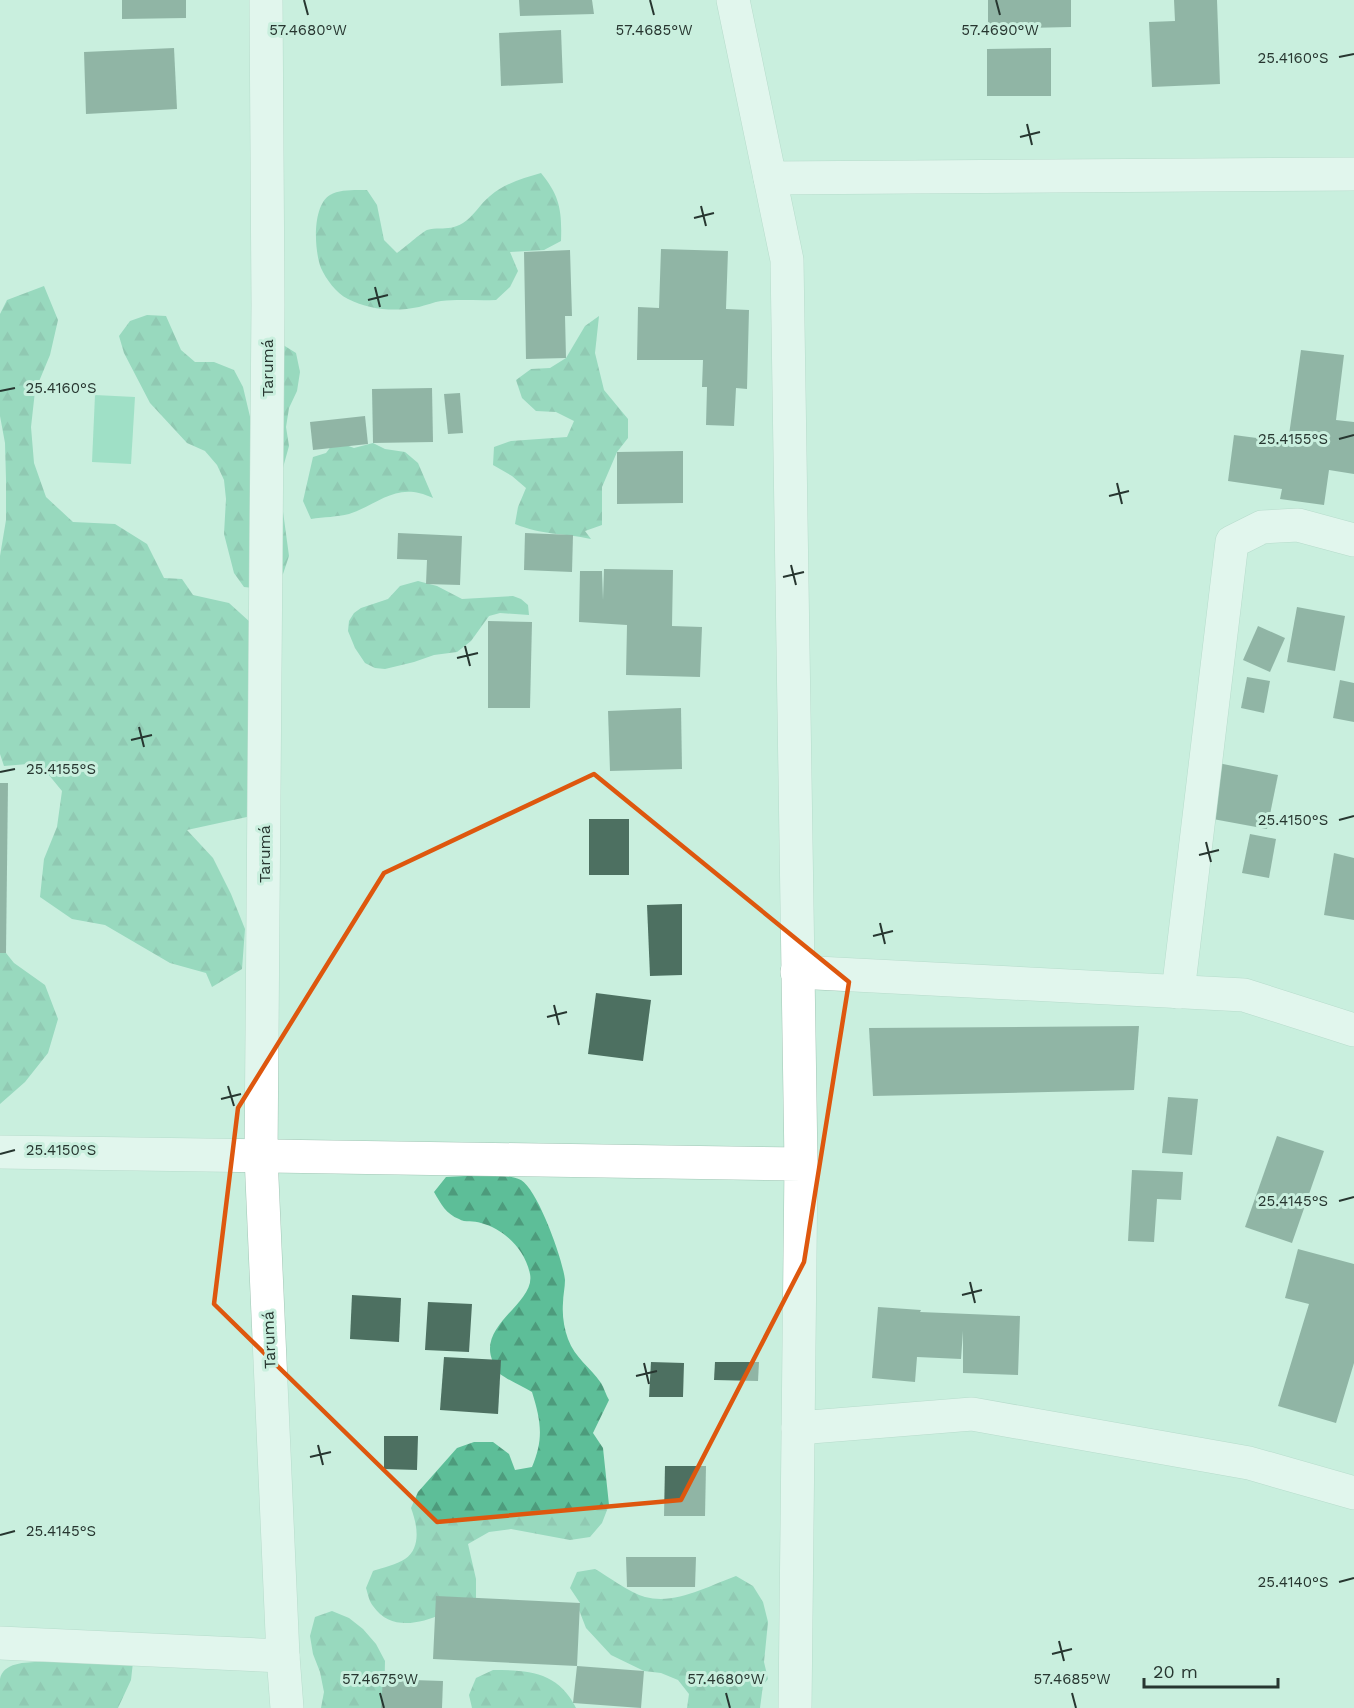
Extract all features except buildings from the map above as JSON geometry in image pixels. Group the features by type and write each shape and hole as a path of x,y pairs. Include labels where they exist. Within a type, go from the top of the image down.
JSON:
{"street":[{"name":"Tarumá","path":"266,0 268,305 261,1156 287,1708"},
{"path":"733,0 787,260 801,1164 795,1708"},
{"path":"770,178 1354,174"},
{"path":"1178,992 1232,542 1262,527 1298,525 1354,540"},
{"path":"797,972 1244,995 1354,1030"},
{"path":"0,1152 801,1164"},
{"path":"798,1428 972,1414 1250,1463 1354,1493"},
{"path":"0,1643 283,1656"}],"highlighted area":[{"path":"594,774 849,982 804,1262 681,1500 437,1522 214,1304 238,1108 384,873"}],"green space":[{"path":"541,173 556,197 561,221 561,241 544,250 510,252 518,271 510,287 496,300 441,301 401,309 374,308 356,303 339,293 321,268 316,240 317,218 324,201 334,193 367,190 377,205 384,240 397,253 427,230 448,228 463,223 486,199 501,188"},
{"path":"44,286 58,320 50,355 35,391 31,427 34,463 46,497 73,522 115,524 147,544 164,578 182,579 193,595 229,603 262,633 256,815 187,830 213,858 245,929 242,969 212,987 206,973 170,963 105,925 72,919 40,897 44,859 57,827 62,791 39,763 4,766 0,754 0,556 6,520 6,479 5,443 0,416 0,314 7,300"},
{"path":"147,315 166,316 181,350 195,362 214,362 234,370 243,387 251,421 280,343 296,353 300,372 297,391 289,408 286,427 289,446 279,482 289,556 283,574 264,589 244,587 234,573 224,534 226,499 224,480 217,465 205,451 187,443 150,403 124,353 119,336 130,321"},
{"path":"599,316 595,353 604,390 628,419 628,438 617,452 602,487 602,525 585,531 591,539 525,528 515,524 518,507 526,488 512,476 493,465 494,447 511,441 567,437 574,421 556,412 536,411 522,398 516,380 531,369 550,368 566,358 585,326"},
{"path":"335,441 354,448 373,443 385,449 405,452 418,463 433,498 420,493 399,493 349,514 311,519 303,501 313,457 326,453"},
{"path":"418,581 437,586 462,599 513,596 528,605 529,615 500,613 489,616 471,641 457,652 434,655 385,669 375,668 365,663 348,631 349,621 354,613 361,608 388,599 400,586"},
{"path":"0,953 6,953 14,963 45,985 58,1019 48,1053 25,1082 0,1104"},
{"path":"485,1175 517,1178 528,1186 555,1242 565,1280 563,1312 568,1339 579,1357 601,1383 609,1400 593,1433 603,1448 609,1505 602,1523 590,1537 570,1540 511,1529 489,1532 468,1544 476,1579 476,1598 423,1621 396,1622 383,1617 373,1606 366,1588 373,1571 402,1561 414,1548 417,1535 411,1508 418,1492 457,1448 474,1442 493,1442 509,1454 515,1470 532,1467 540,1439 539,1421 532,1392 499,1373 490,1349 492,1337 529,1285 530,1274 527,1265 518,1248 505,1235 490,1226 454,1217 444,1208 434,1192 446,1177"},
{"path":"595,1569 633,1592 657,1599 680,1597 736,1576 753,1586 763,1602 768,1622 764,1662 768,1679 763,1685 760,1708 687,1708 689,1694 678,1680 661,1673 644,1671 611,1655 586,1628 579,1610 580,1603 570,1588 577,1572"},
{"path":"332,1611 349,1618 376,1644 385,1661 384,1708 321,1708 324,1692 310,1636 315,1617"},
{"path":"32,1662 133,1662 131,1680 118,1708 0,1708 0,1679 2,1673 12,1666"},
{"path":"493,1670 531,1673 552,1680 569,1696 576,1708 472,1708 469,1695 476,1678"}],"shaded area":[{"path":"95,395 135,397 131,464 92,462"}]}
